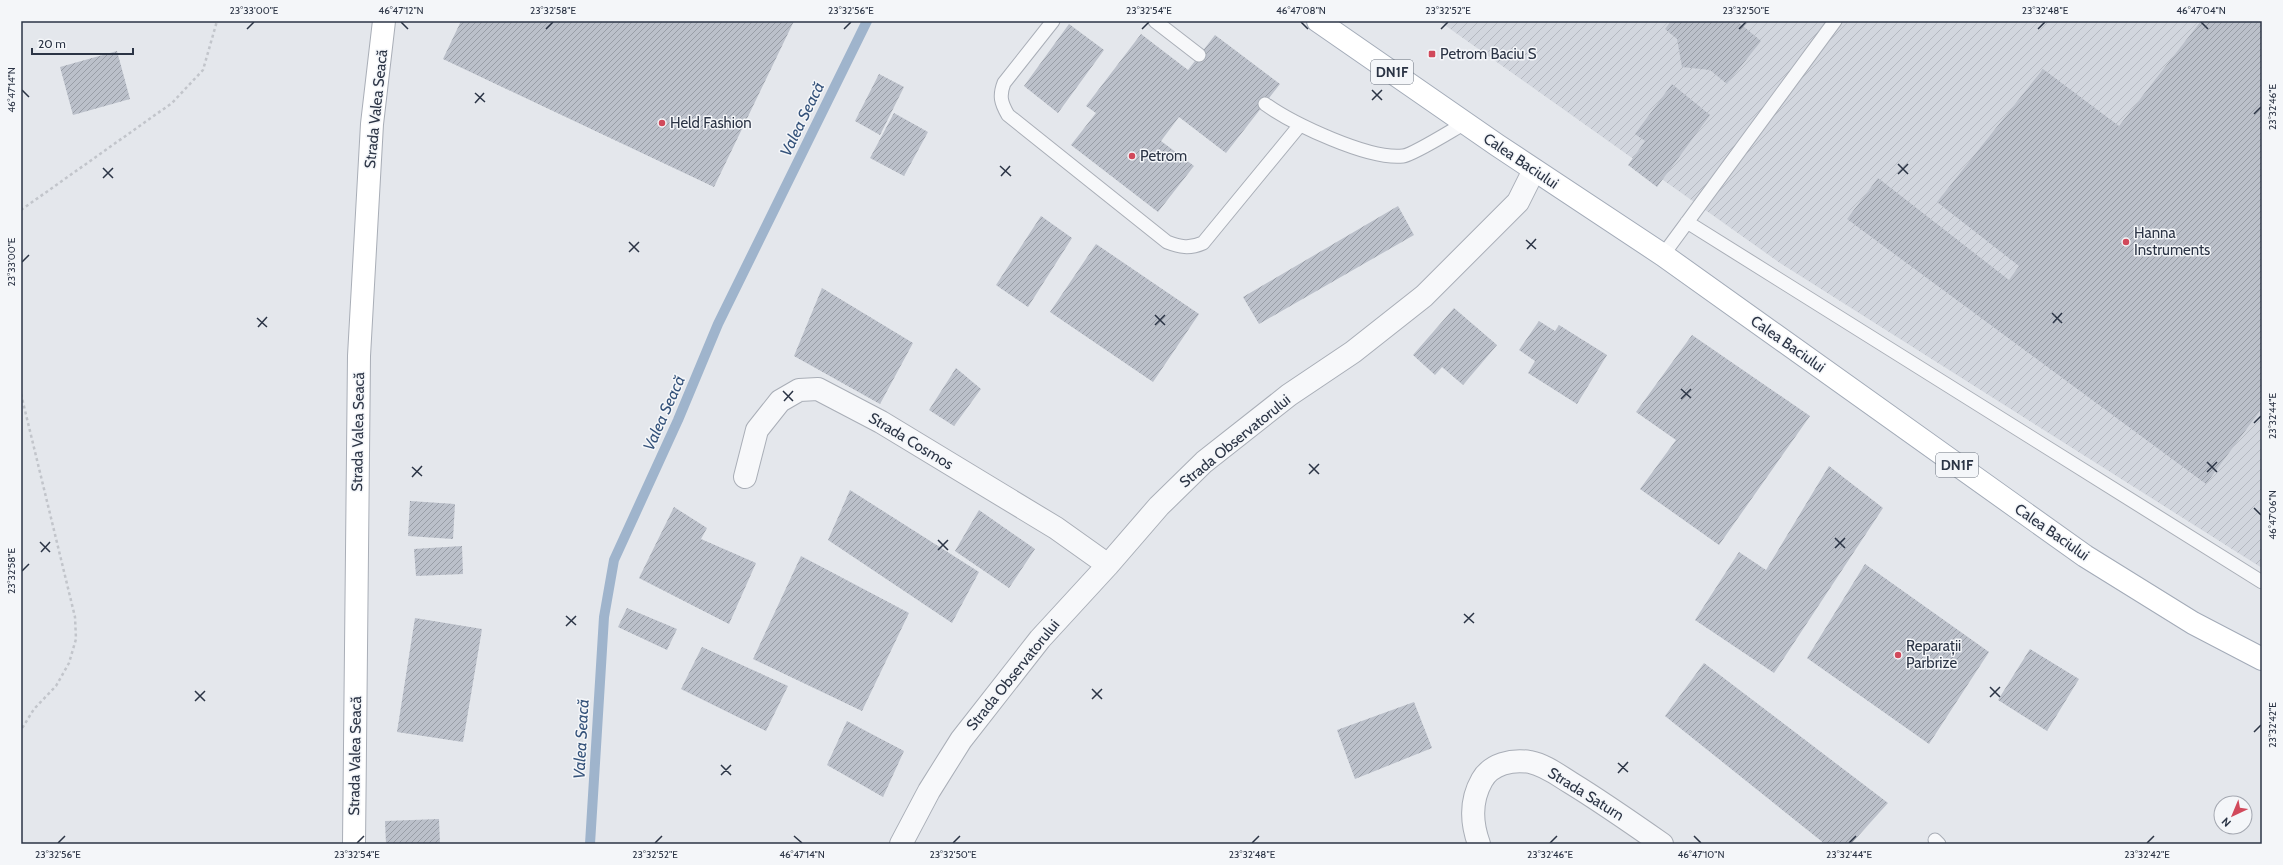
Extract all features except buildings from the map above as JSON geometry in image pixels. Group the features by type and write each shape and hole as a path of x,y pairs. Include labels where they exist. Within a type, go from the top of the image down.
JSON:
{"main road":[{"name":"Strada Valea Seacă","path":"354,844 359,356 372,124 384,21"},
{"name":"Calea Baciului","path":"1318,21 1534,170 1663,255 2085,556 2193,623 2262,659"}],"street":[{"name":"Strada Observatorului","path":"900,844 928,791 961,740 1040,639 1108,565 1158,506 1204,462 1289,396 1353,352 1424,296 1518,202 1534,170"},
{"name":"Strada Cosmos","path":"745,477 757,430 780,401 799,390 818,389 894,429 1056,528 1108,565"},
{"name":"Strada Saturn","path":"1480,844 1475,833 1472,805 1486,773 1504,762 1530,762 1550,770 1662,844"}],"lane":[{"path":"1053,21 1004,83 1000,94 1002,104 1008,115 1019,126 1167,242 1185,248 1203,243 1300,125"},
{"path":"1155,21 1199,55"},
{"path":"1663,255 1835,21"},
{"path":"1265,104 1300,125 1380,155 1404,156 1466,123"},
{"path":"1687,222 2262,582"}],"path":[{"path":"21,210 172,103 203,70 217,21"},
{"path":"21,394 75,617 76,639 69,663 56,686 34,709 21,730"}],"shaded area":[{"path":"1439,21 2262,21 2262,568 1780,263"}],"waterway":[{"name":"Valea Seacă","path":"590,844 604,617 614,560 678,420 718,324 867,21"}],"place":[{"name":"Petrom Baciu S","path":"1432,54"},
{"name":"Held Fashion","path":"662,123"},
{"name":"Petrom","path":"1132,156"},
{"name":"Hanna Instruments","path":"2126,242"},
{"name":"Reparații Parbrize","path":"1898,655"}]}
